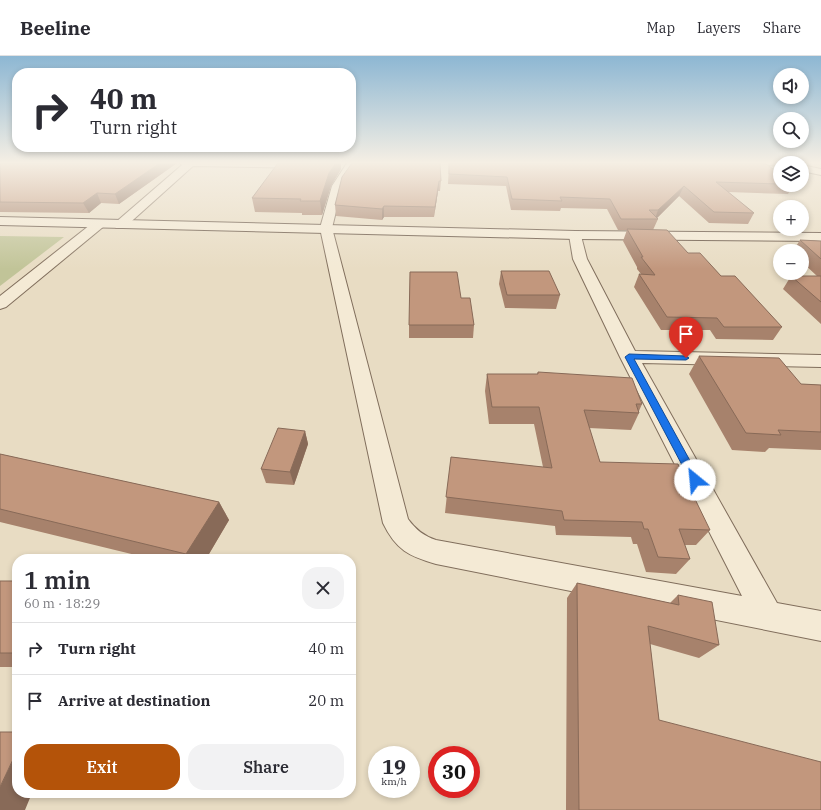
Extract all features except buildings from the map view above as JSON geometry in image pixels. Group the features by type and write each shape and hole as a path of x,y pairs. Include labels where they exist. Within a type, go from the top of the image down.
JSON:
{"street":[{"path":"120,225 151,198"},
{"path":"335,198 326,228 396,523 403,535 410,542 436,552 821,626"},
{"path":"0,221 575,235 821,237"},
{"path":"0,304 99,224"},
{"path":"575,235 580,259 629,357 768,616"},
{"path":"629,357 821,361"}],"green space":[{"path":"0,236 64,237 0,286"}],"route":[{"path":"686,358 629,357 695,480"}]}
